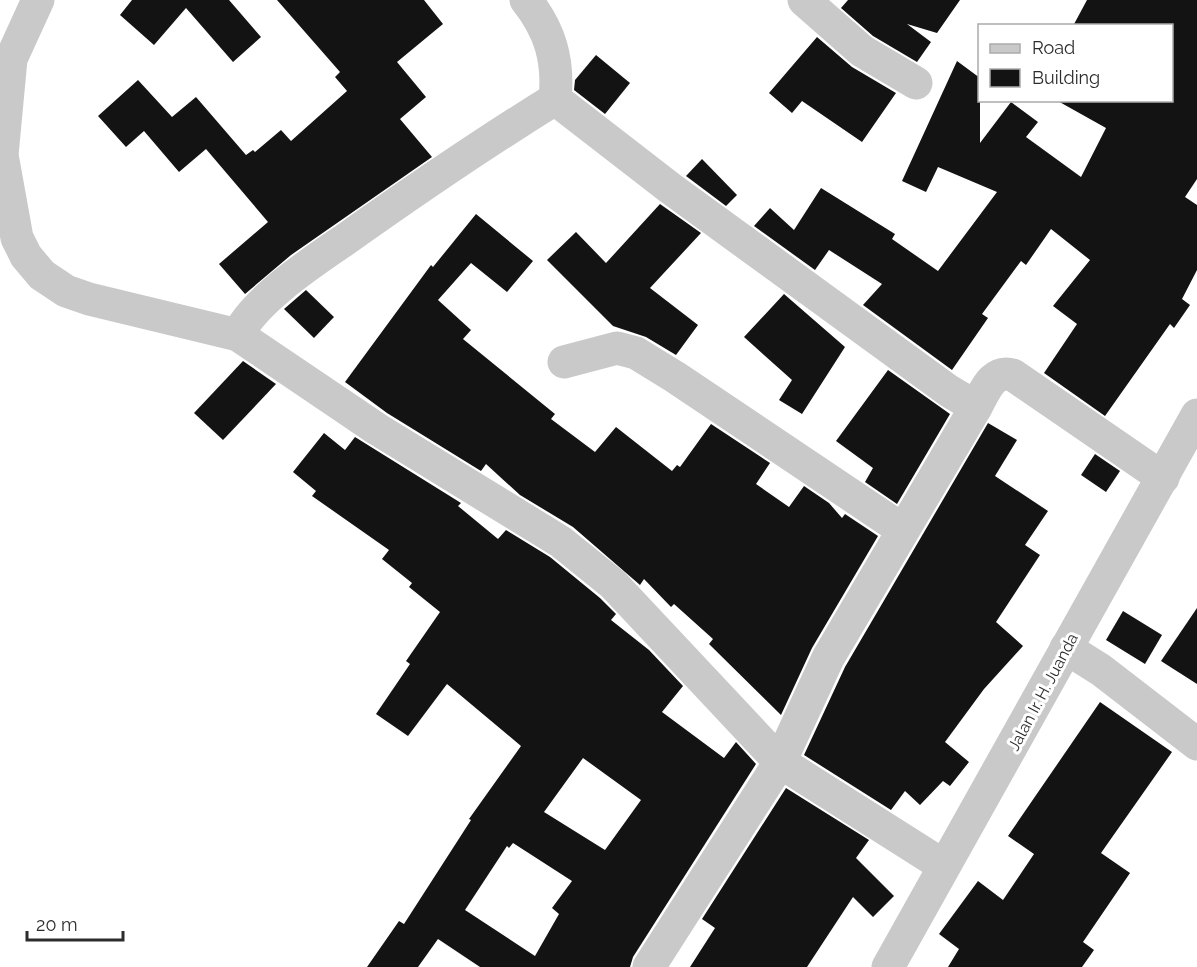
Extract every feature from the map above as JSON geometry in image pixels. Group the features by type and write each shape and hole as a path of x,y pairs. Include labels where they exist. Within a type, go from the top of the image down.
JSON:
{"street":[{"path":"38,0 11,59 2,154 17,238 26,256 42,275 66,291 88,299 238,335 377,429 561,542 613,584 780,762 944,866"},
{"path":"526,0 542,21 555,54 558,77 555,99"},
{"path":"804,0 862,51 916,83"},
{"path":"238,335 253,312 315,261 453,163 555,99"},
{"path":"555,99 670,188 949,391 976,407"},
{"path":"564,362 617,348 636,353 675,376 903,530"},
{"path":"649,967 780,762 828,658 988,384 997,375 1004,373 1013,375 1163,478"},
{"name":"Jalan Ir. H. Juanda","path":"888,967 1009,756 1062,656 1197,416"},
{"path":"1062,656 1096,686 1124,690 1197,744"}],"building":[{"path":"132,0 229,0 261,37 233,62 186,8 154,45 120,15"},
{"path":"277,0 424,0 443,24 397,62 426,97 400,119 432,157 291,255 245,294 219,264 268,222 206,149 179,172 144,131 126,147 98,116 138,80 172,117 196,97 246,155 253,150 255,152 281,130 291,141 347,91 335,77 340,72"},
{"path":"848,0 960,0 937,33 907,24 931,42 917,62 873,36 841,8"},
{"path":"1087,0 1197,0 1197,179 1185,197 1197,205 1197,270 1182,299 1190,305 1174,328 1170,324 1105,416 1044,373 1077,324 1053,306 1090,260 1051,229 1026,265 1021,261 982,314 988,318 952,370 863,305 882,284 829,250 815,270 754,226 770,208 794,230 821,188 895,234 892,239 938,271 997,192 938,167 926,192 902,181 957,61 978,77 980,143 1011,102 1038,122 1026,137 1081,177 1106,128 1060,102 1173,102 1173,24 1074,24"},
{"path":"817,37 852,67 896,93 862,142 802,101 792,113 769,93"},
{"path":"596,55 630,83 605,114 574,90 575,80"},
{"path":"702,159 737,195 726,206 686,176"},
{"path":"660,204 701,233 650,288 698,325 676,355 646,337 613,326 547,260 576,232 606,263"},
{"path":"476,214 533,261 507,292 471,263 438,300 471,330 463,339 555,414 551,419 595,452 616,427 672,471 677,465 680,467 711,424 770,463 756,484 789,507 804,486 829,503 842,518 845,514 878,536 812,648 781,715 709,644 713,639 674,604 671,607 644,579 640,585 573,527 520,495 486,464 481,471 387,413 345,382 431,265 433,267"},
{"path":"306,290 334,317 314,338 284,309"},
{"path":"784,294 845,347 802,414 779,400 792,380 744,337"},
{"path":"243,361 276,384 223,440 194,413"},
{"path":"888,370 950,414 897,504 865,482 873,468 836,441"},
{"path":"988,423 1017,440 995,476 1048,511 1025,545 1040,555 996,622 1023,646 984,689 945,742 969,762 950,786 943,781 920,805 905,791 891,810 804,755 845,667"},
{"path":"324,433 345,450 355,437 461,503 458,506 498,539 506,530 550,557 600,598 616,614 611,620 649,650 683,686 662,712 724,758 736,742 756,764 633,957 630,967 480,967 438,939 418,967 367,967 399,921 404,924 471,820 469,819 521,746 447,684 408,736 376,714 410,664 406,661 440,612 409,587 412,583 382,559 389,550 312,496 316,491 293,472","holes":["583,758 641,800 605,850 544,812","513,843 572,881 552,908 559,914 535,956 465,910 507,846 509,848"]},
{"path":"1095,454 1120,471 1106,492 1081,475"},
{"path":"1197,608 1197,684 1161,661"},
{"path":"1123,611 1162,635 1145,664 1106,640"},
{"path":"1100,702 1172,752 1101,853 1130,873 1083,942 1094,950 1082,967 948,967 959,949 939,934 978,881 1003,900 1034,854 1008,836"},
{"path":"786,788 869,840 856,858 894,896 873,917 853,897 807,967 690,967 715,928 702,919"}]}
